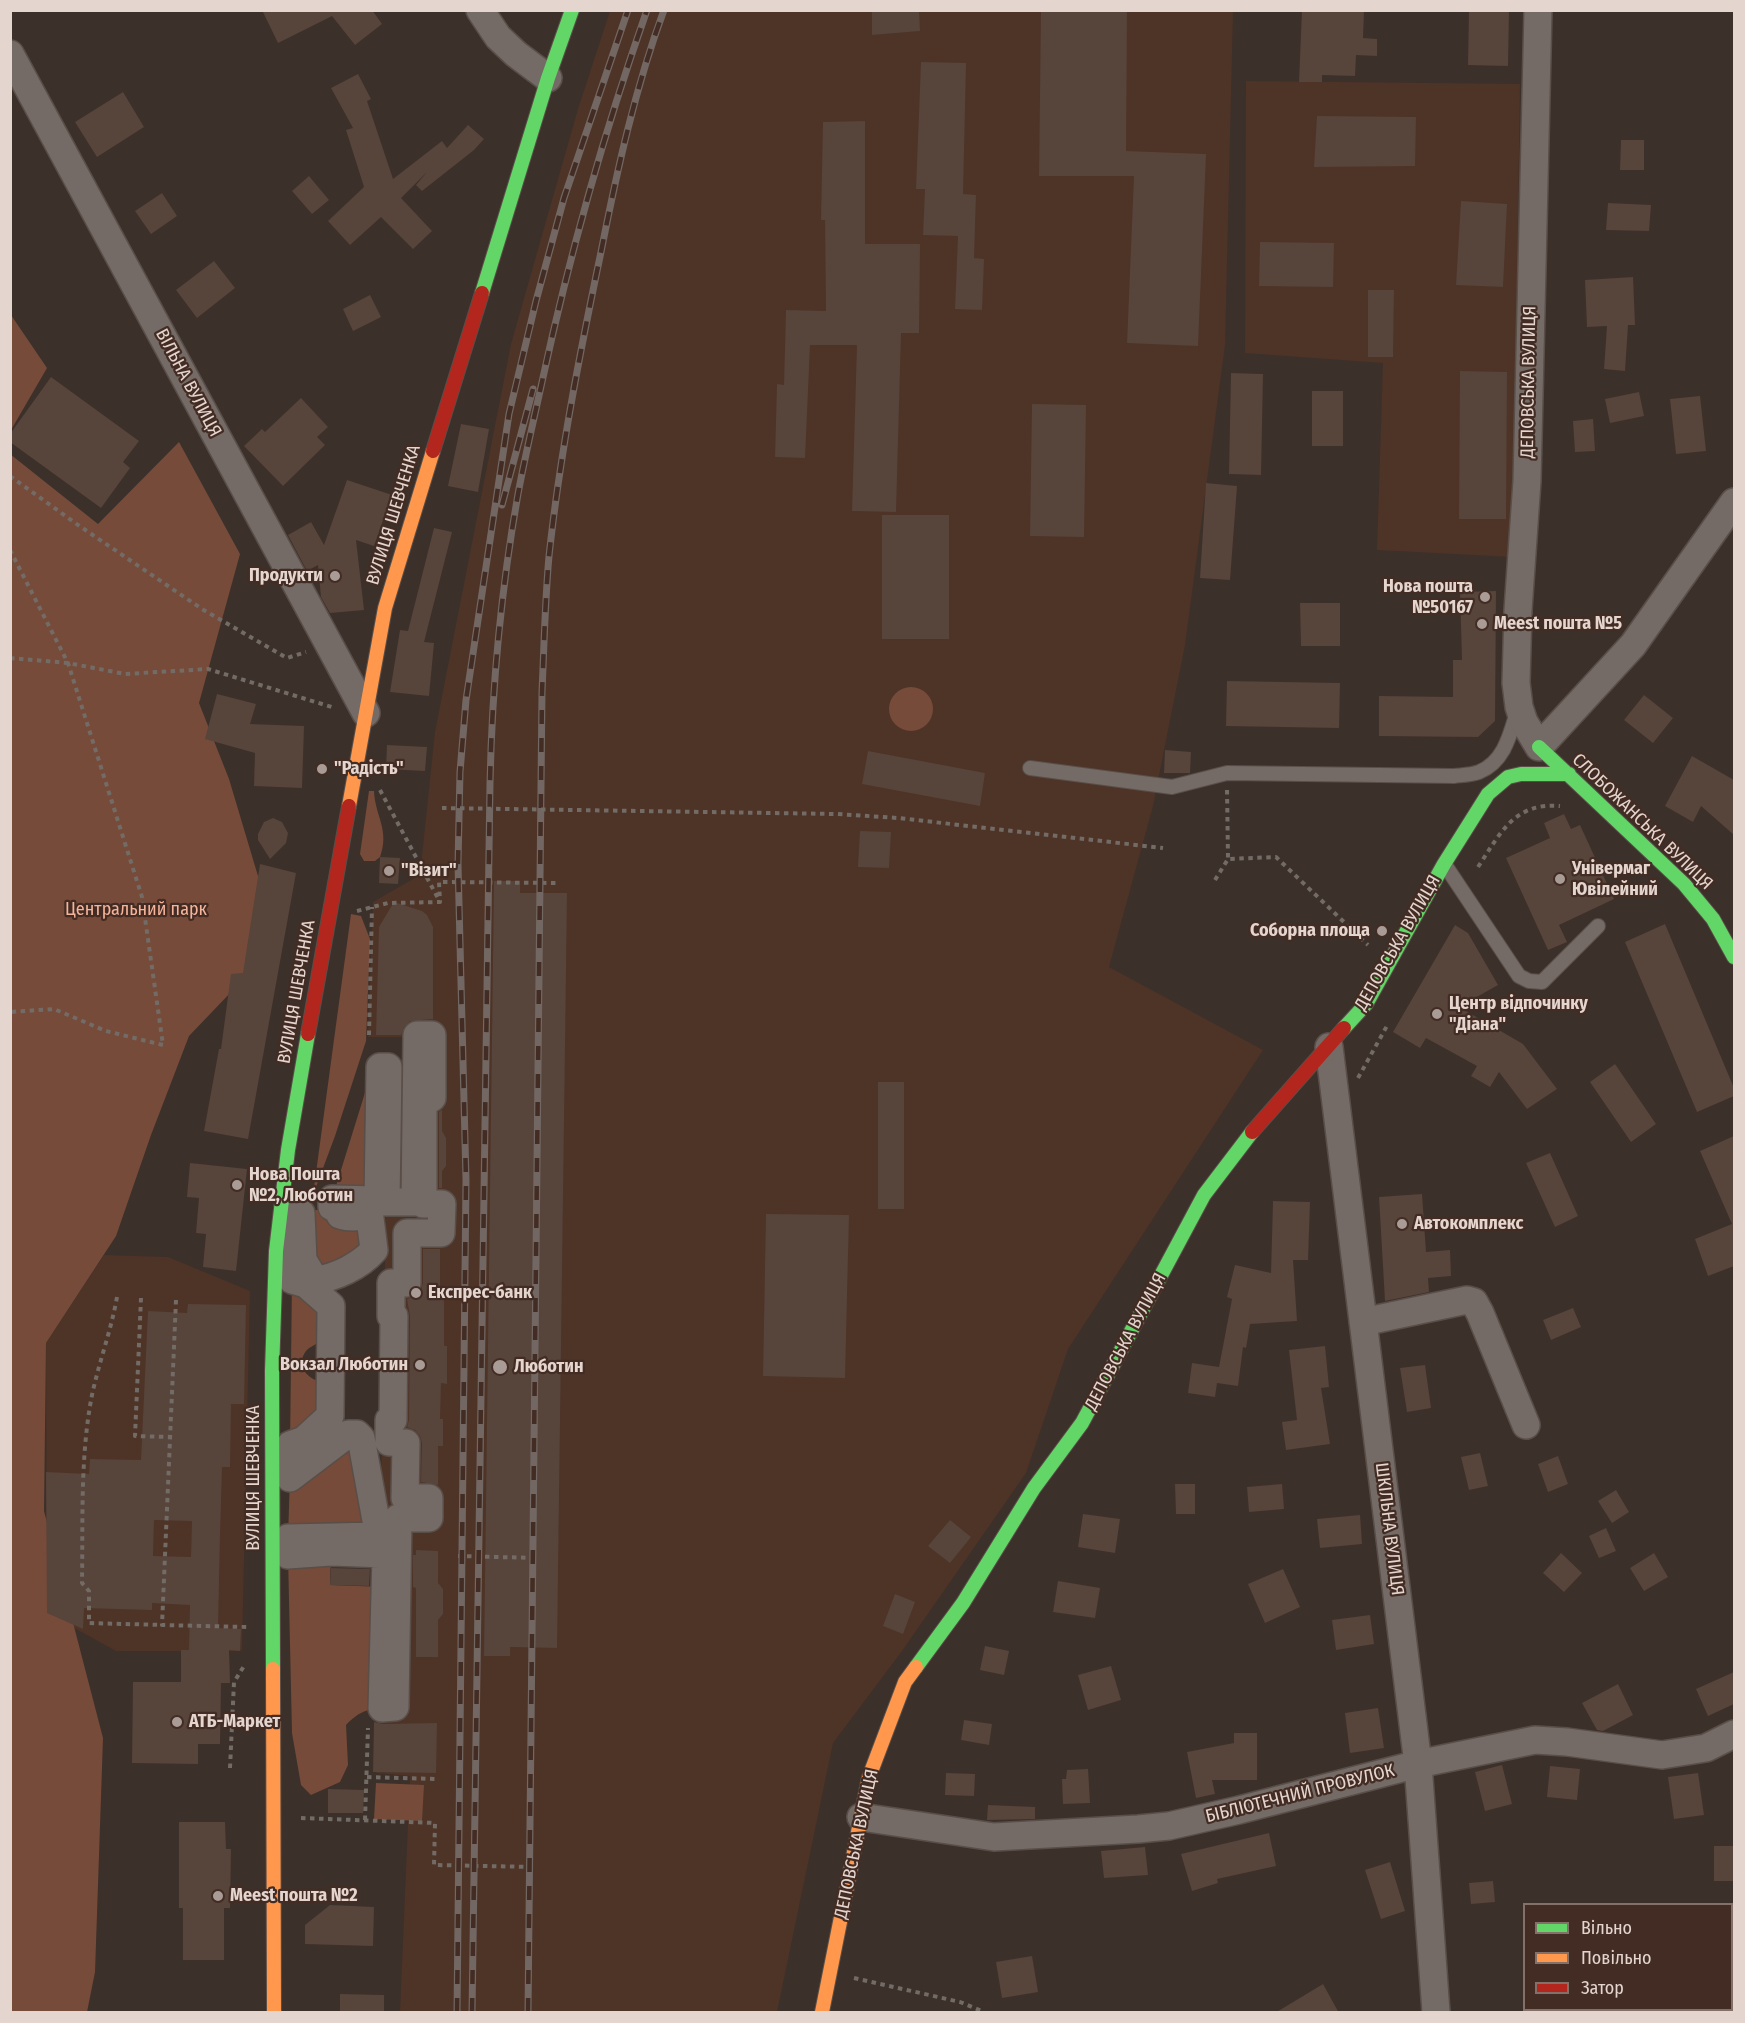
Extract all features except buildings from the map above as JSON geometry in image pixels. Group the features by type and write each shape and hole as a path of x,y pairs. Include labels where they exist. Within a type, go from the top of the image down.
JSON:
{"street":[{"path":"480,10 498,37 548,78"},
{"name":"ВУЛИЦЯ ШЕВЧЕНКА","path":"274,2013 271,1461 276,1251 288,1150 385,608 548,78 572,10"},
{"name":"ДЕПОВСЬКА ВУЛИЦЯ","path":"1538,10 1527,481 1516,683 1519,707 1530,735 1539,747"},
{"name":"ВІЛЬНА ВУЛИЦЯ","path":"10,54 366,713"},
{"path":"1539,747 1633,645 1734,502"},
{"name":"СЛОБОЖАНСЬКА ВУЛИЦЯ","path":"1539,747 1684,884 1713,919 1734,957"},
{"name":"ДЕПОВСЬКА ВУЛИЦЯ","path":"822,2013 869,1777 905,1682 963,1603 1034,1488 1082,1424 1204,1195 1256,1126 1366,1004 1444,864 1488,794 1508,777 1521,774 1569,774"},
{"path":"417,1035 432,1035 432,1098 423,1098 423,1204 442,1204 441,1233 407,1233 407,1283 391,1283 391,1316 394,1316 393,1420 389,1420 389,1442 406,1443 405,1498 429,1498 429,1518 398,1518 395,1707 388,1707 382,1708 386,1554 331,1552 288,1555 288,1538 376,1536 377,1526 361,1438 357,1434 348,1434 290,1478 290,1445 304,1440 330,1416 331,1306 306,1284 292,1280 294,1212 301,1213 303,1260 315,1280 325,1279 365,1260 374,1250 370,1218 364,1216 345,1218 332,1207 332,1199 378,1200 380,1067 388,1067 386,1202 415,1202 417,1035"},
{"name":"ШКІЛЬНА ВУЛИЦЯ","path":"1329,1047 1418,1764 1436,2013"},
{"path":"1363,1322 1467,1300 1474,1302 1526,1425"},
{"name":"БІБЛІОТЕЧНИЙ ПРОВУЛОК","path":"861,1817 994,1837 1138,1829 1169,1826 1418,1764 1535,1740 1662,1755 1706,1748 1734,1734"}],"lane":[{"path":"1030,768 1172,788 1227,773 1454,776 1478,772 1495,762 1506,746 1519,707"},
{"path":"1444,864 1520,976 1529,981 1542,982 1598,926"}],"path":[{"path":"10,476 202,609 287,658 329,644"},
{"path":"10,550 68,663 142,897 163,1045 106,1031 54,1009 10,1012"},
{"path":"10,658 68,663 125,674 208,669 330,708 366,713"},
{"path":"1215,880 1228,858 1227,773"},
{"path":"379,787 440,902"},
{"path":"1461,890 1508,824 1518,814 1533,808 1551,805 1566,807"},
{"path":"442,808 837,814 898,818 1163,848"},
{"path":"1228,858 1276,857 1388,965"},
{"path":"440,902 440,882 559,883"},
{"path":"328,918 388,903 440,902"},
{"path":"369,1035 372,907"},
{"path":"1356,1087 1357,1080 1390,1020"},
{"path":"117,1297 111,1329 92,1395 85,1446 82,1583 89,1591 89,1623 272,1628"},
{"path":"141,1298 135,1436 170,1437"},
{"path":"162,1625 176,1300"},
{"path":"458,1556 537,1558"},
{"path":"365,1820 369,1719 388,1707"},
{"path":"367,1777 436,1779"},
{"path":"273,1817 435,1823 434,1865 534,1867"},
{"path":"830,1973 960,2002 984,2013"}],"shaded area":[{"path":"610,11 1233,11 1225,345 1185,645 1153,806 1109,967 1263,1050 1068,1349 1026,1473 902,1651 833,1743 777,2012 400,2012 410,1776 376,1773 386,1204 419,1037 368,1037 373,902 420,875 435,732 511,344 578,109"},
{"path":"1246,81 1520,84 1513,557 1377,550 1383,363 1245,353"},
{"path":"104,1255 168,1257 250,1291 242,1650 240,1651 116,1651 47,1613 46,1343"}],"green space":[{"path":"11,315 47,368 11,430"},
{"name":"Центральний парк","path":"179,442 240,554 199,703 229,779 278,943 189,1036 116,1236 46,1343 44,1511 103,1738 95,1972 87,2012 10,2012 10,454 98,524"},
{"path":"911,687 926,694 933,709 926,724 911,731 896,724 889,709 896,694"},
{"path":"369,791 374,791 383,831 383,847 380,857 375,861 364,861 360,854"},
{"path":"351,914 361,916 370,939 366,1041 313,1195"},
{"path":"373,1067 378,1200 332,1199"},
{"path":"332,1207 364,1216 374,1250 315,1280 301,1213"},
{"path":"292,1280 331,1306 319,1340 306,1351 302,1362 308,1375 323,1382 330,1416 290,1445"},
{"path":"348,1434 377,1526 288,1538 290,1476"},
{"path":"331,1552 330,1585 385,1587 382,1708 362,1712 346,1725 348,1765 340,1782 311,1795 301,1785 292,1733 288,1555"},
{"path":"376,1783 424,1785 422,1821 374,1819"}],"railway":[{"path":"457,2012 466,1180 458,864 460,772 466,700 509,414 564,198 628,10"},
{"path":"472,2012 490,783 498,638 518,494 552,335 602,148 647,10"},
{"path":"528,2012 542,692 548,573 565,441 607,222 636,99 664,10"},
{"path":"502,505 533,389"}],"traffic: fast":[{"path":"482,293 548,78 572,10"},
{"path":"1539,747 1684,884 1713,919 1734,957"},
{"path":"1344,1028 1366,1004 1444,864 1488,794 1508,777 1521,774 1569,774"},
{"path":"273,1669 272,1371 276,1251 288,1150 308,1034"},
{"path":"916,1667 963,1603 1034,1488 1082,1423 1204,1195 1252,1132"}],"traffic: slow":[{"path":"349,806 385,608 433,451"},
{"path":"822,2012 869,1777 905,1682 916,1667"},
{"path":"273,1669 274,2012"}],"traffic: jam":[{"path":"433,451 482,293"},
{"path":"308,1034 349,806"},
{"path":"1252,1132 1344,1028"}],"place":[{"name":"Продукти","path":"335,576"},
{"name":"Нова пошта №50167","path":"1485,597"},
{"name":"Meest пошта №5","path":"1482,624"},
{"name":"\"Радість\"","path":"322,769"},
{"name":"\"Візит\"","path":"389,871"},
{"name":"Універмаг Ювілейний","path":"1560,879"},
{"name":"Соборна площа","path":"1382,931"},
{"name":"Центр відпочинку \"Діана\"","path":"1437,1014"},
{"name":"Нова Пошта №2, Люботин","path":"237,1185"},
{"name":"Автокомплекс","path":"1402,1224"},
{"name":"Експрес-банк","path":"416,1293"},
{"name":"Вокзал Люботин","path":"420,1365"},
{"name":"Люботин","path":"500,1367"},
{"name":"АТБ-Маркет","path":"177,1722"},
{"name":"Meest пошта №2","path":"218,1896"}]}
